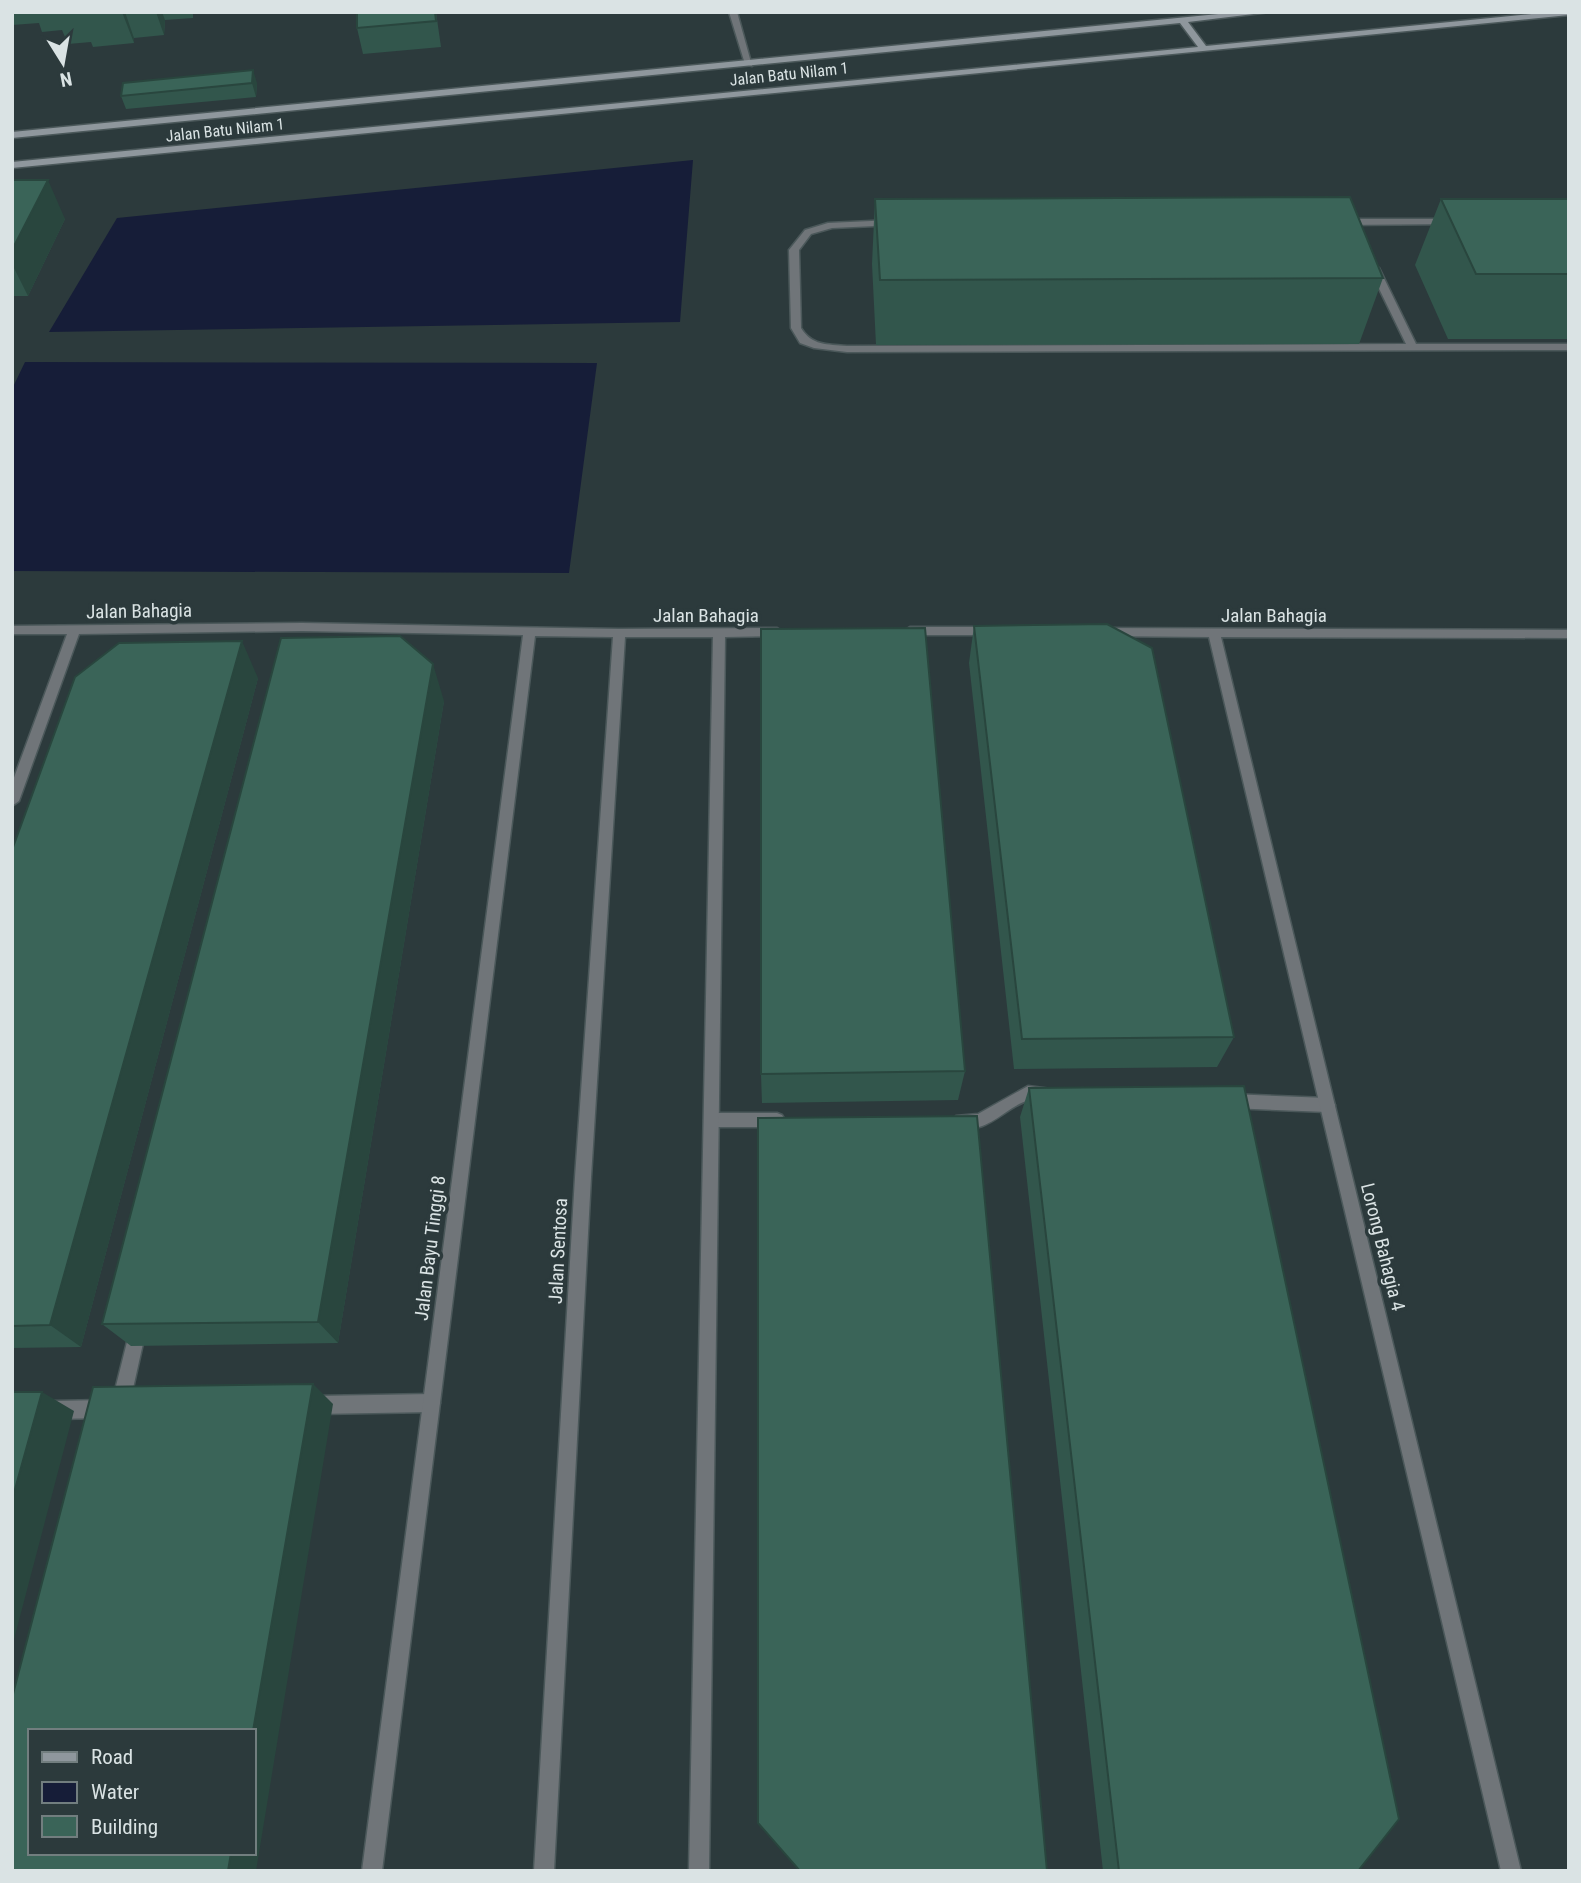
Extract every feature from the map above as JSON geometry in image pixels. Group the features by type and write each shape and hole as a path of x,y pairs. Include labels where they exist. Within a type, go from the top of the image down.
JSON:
{"main road":[{"name":"Jalan Batu Nilam 1","path":"12,135 1266,12"},
{"name":"Jalan Batu Nilam 1","path":"12,165 1569,13"},
{"path":"1182,20 1203,48"}],"street":[{"path":"733,12 750,64"},
{"path":"1338,222 1461,222"},
{"path":"1352,222 1358,234"},
{"path":"905,223 831,225 808,232 794,250 796,328 804,341 814,345 847,349 1569,346"},
{"path":"1369,257 1413,348"},
{"path":"12,801 75,629"},
{"name":"Jalan Bahagia","path":"12,630 300,634 785,632"},
{"name":"Jalan Bayu Tinggi 8","path":"372,1871 530,631"},
{"path":"891,631 998,631"},
{"path":"699,1871 719,632"},
{"name":"Jalan Bahagia","path":"1092,632 1569,634"},
{"name":"Lorong Bahagia 4","path":"1214,632 1511,1871"},
{"name":"Jalan Sentosa","path":"544,1871 585,1150 618,634"},
{"path":"939,1121 979,1121 1028,1093 1055,1094"},
{"path":"1218,1100 1327,1105"},
{"path":"712,1120 792,1120"},
{"path":"39,1410 123,1414 142,1315"},
{"path":"296,1406 431,1403"}],"water":[{"path":"693,160 680,322 49,332 117,218"},
{"path":"25,362 597,363 569,573 12,571 12,389"}],"building":[{"path":"357,12 435,12 436,21 357,28"},
{"path":"253,70 252,83 121,96 123,83"},
{"path":"12,180 48,180 12,250"},
{"path":"1350,197 1383,278 880,280 875,199"},
{"path":"1441,199 1569,199 1569,274 1476,274"},
{"path":"1107,624 1152,648 1234,1037 1022,1039 974,626"},
{"path":"925,628 965,1071 761,1074 761,629"},
{"path":"400,636 433,664 318,1322 102,1324 281,638"},
{"path":"242,641 50,1325 12,1326 12,850 75,677 119,643"},
{"path":"1244,1086 1399,1819 1358,1871 1119,1871 1029,1088"},
{"path":"977,1116 1047,1871 800,1871 758,1823 758,1118"},
{"path":"313,1384 253,1729 28,1729 28,1855 231,1855 228,1871 12,1871 12,1698 93,1387"},
{"path":"12,1392 42,1392 12,1500"}]}
